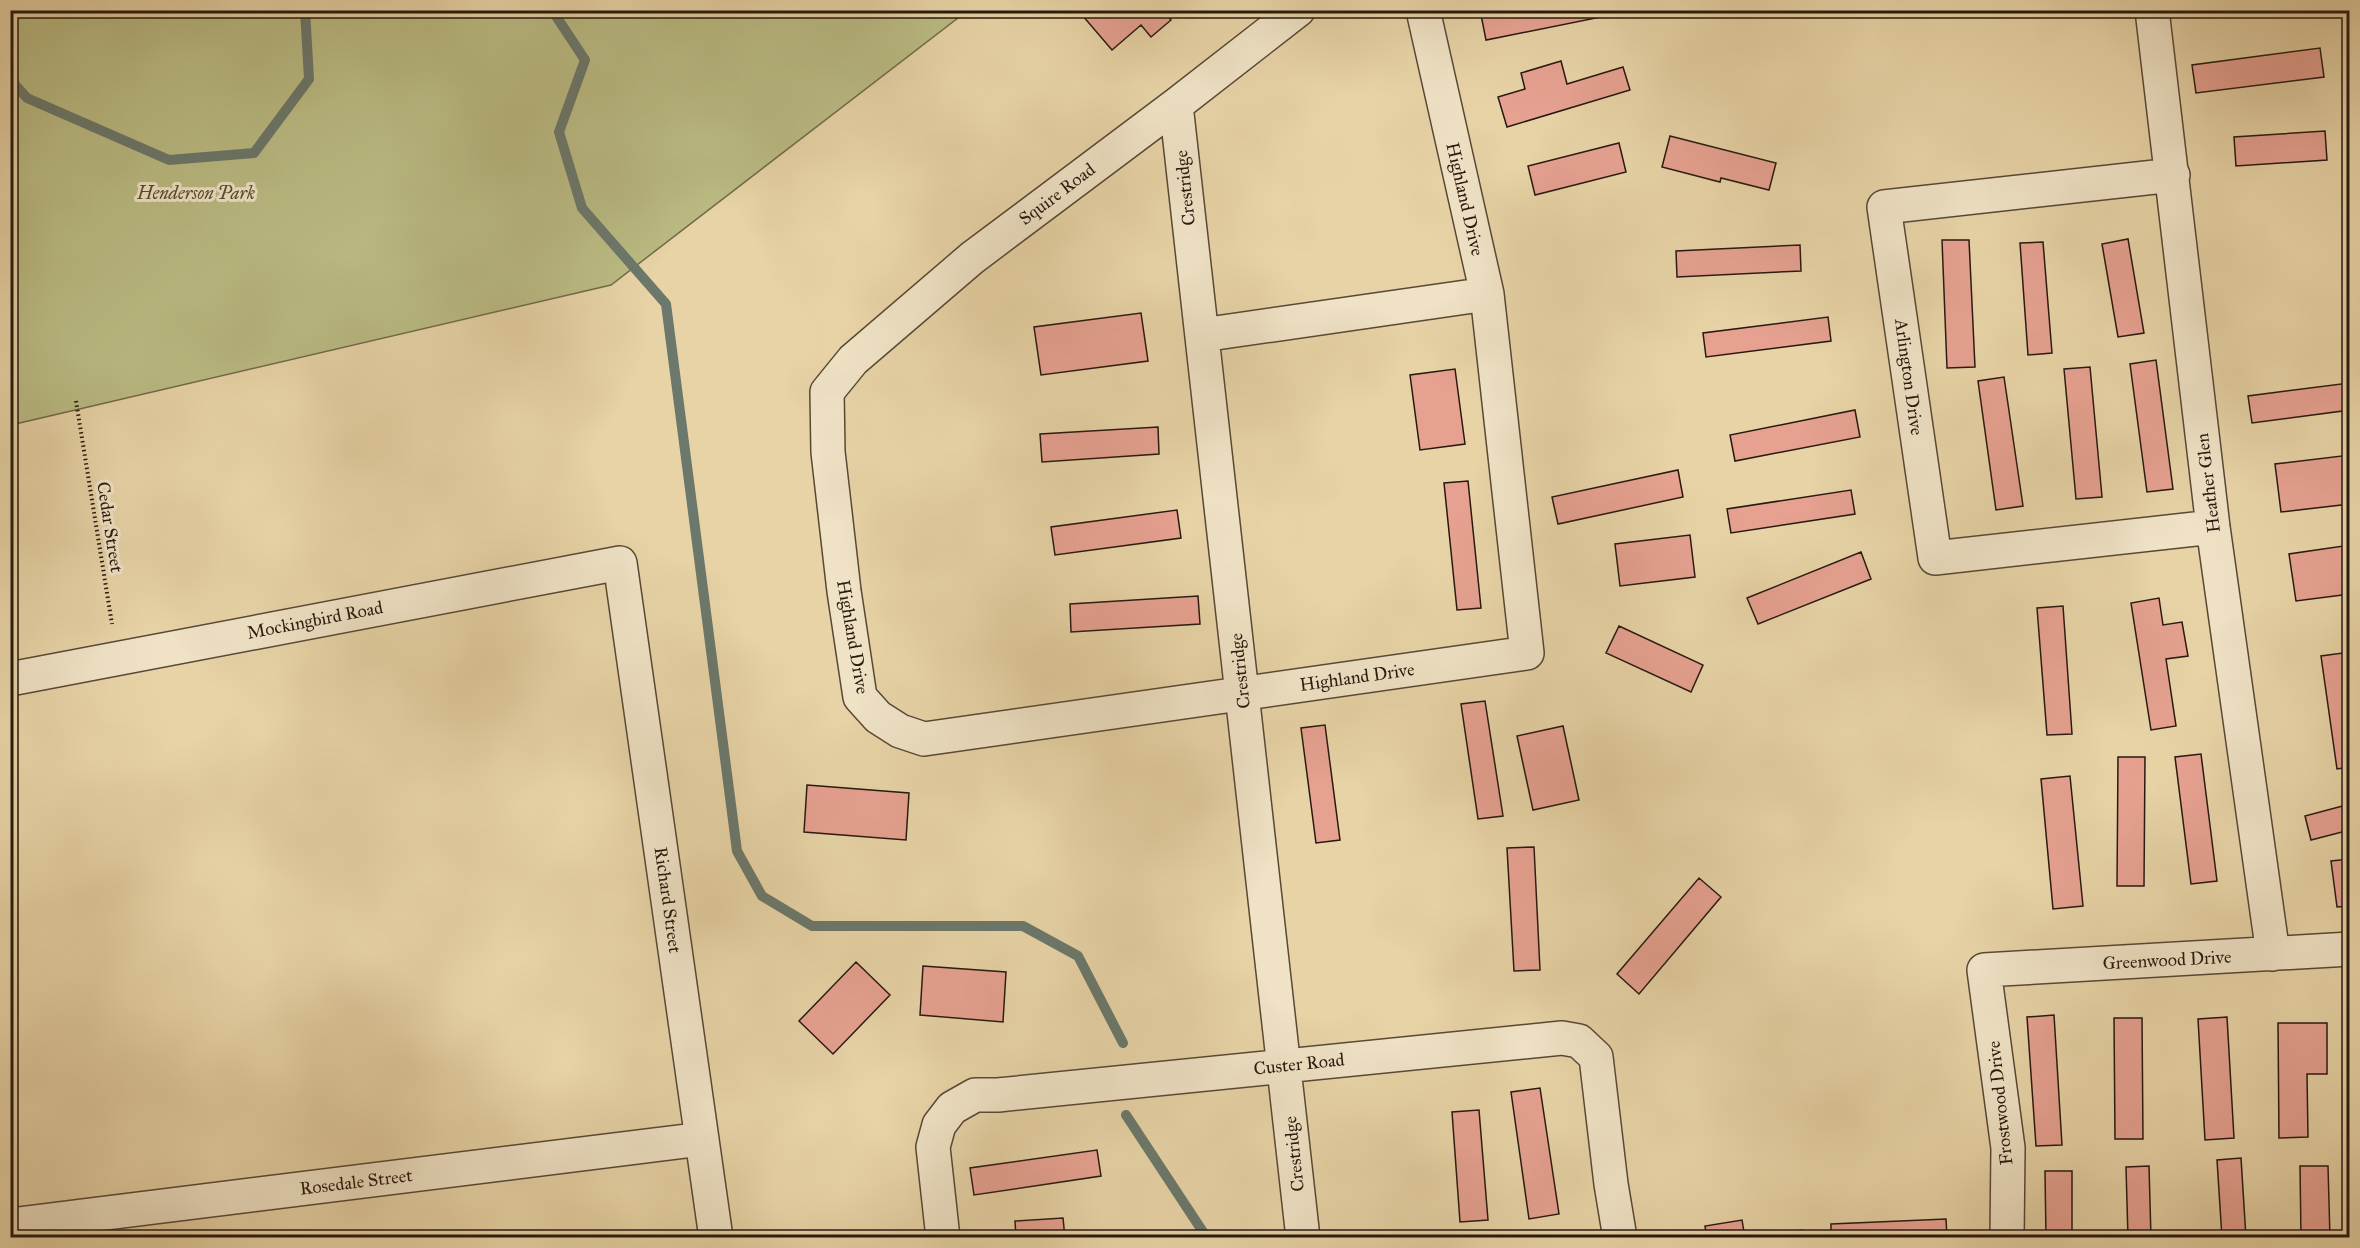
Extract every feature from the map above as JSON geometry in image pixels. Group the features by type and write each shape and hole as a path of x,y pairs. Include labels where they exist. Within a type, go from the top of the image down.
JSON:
{"street":[{"name":"Squire Road","path":"827,392 853,360 972,258 1298,10"},
{"name":"Highland Drive","path":"827,392 828,452 844,591 861,698 878,717 900,731 924,739 1527,654 1487,294 1423,10"},
{"name":"Heather Glen","path":"2152,10 2213,527 2273,954"},
{"name":"Crestridge","path":"1176,105 1304,1238"},
{"name":"Arlington Drive","path":"2173,175 1884,207 1935,558 2213,527"},
{"path":"1202,335 1487,294"},
{"name":"Mockingbird Road","path":"10,679 620,563"},
{"name":"Richard Street","path":"620,563 716,1238"},
{"name":"Greenwood Drive","path":"1984,970 2349,950"},
{"name":"Frostwood Drive","path":"1984,970 2008,1148 2007,1238"},
{"name":"Custer Road","path":"943,1238 933,1147 939,1125 952,1108 975,1095 998,1095 1562,1038 1579,1041 1596,1057 1611,1184 1620,1238"},
{"name":"Rosedale Street","path":"10,1225 702,1139"}],"path":[{"name":"Cedar Street","path":"76,401 117,658"}],"green space":[{"name":"Henderson Park","path":"10,11 967,11 611,285 11,425"}],"building":[{"path":"1086,10 1163,10 1171,20 1151,37 1141,25 1112,50 1082,15"},
{"path":"1480,10 1605,10 1606,16 1486,40"},
{"path":"2320,48 2324,77 2196,93 2192,65"},
{"path":"1561,61 1567,84 1623,67 1630,90 1507,127 1498,97 1525,89 1521,73"},
{"path":"2325,131 2327,160 2236,166 2234,137"},
{"path":"1670,136 1776,163 1769,190 1721,178 1720,182 1662,167"},
{"path":"1619,143 1626,172 1535,195 1528,166"},
{"path":"2128,239 2144,333 2118,337 2102,244"},
{"path":"1942,240 1969,240 1975,367 1947,368"},
{"path":"2043,242 2052,353 2028,355 2020,243"},
{"path":"1800,245 1801,271 1677,277 1676,251"},
{"path":"1141,313 1148,361 1041,375 1034,327"},
{"path":"1828,317 1831,341 1706,357 1703,333"},
{"path":"2156,360 2173,489 2147,492 2130,364"},
{"path":"2090,367 2102,497 2076,499 2064,369"},
{"path":"1455,369 1465,444 1420,450 1410,375"},
{"path":"2004,377 2023,506 1996,510 1978,381"},
{"path":"2349,383 2350,410 2252,423 2248,396"},
{"path":"1855,410 1860,437 1735,461 1730,435"},
{"path":"1158,427 1159,454 1042,462 1040,434"},
{"path":"2350,455 2350,504 2281,512 2275,464"},
{"path":"1678,470 1683,497 1558,524 1552,497"},
{"path":"1468,481 1481,608 1457,610 1444,483"},
{"path":"1851,490 1855,514 1731,533 1727,509"},
{"path":"1177,510 1181,538 1055,555 1051,527"},
{"path":"1690,535 1695,577 1620,586 1615,544"},
{"path":"2350,545 2350,594 2296,601 2289,554"},
{"path":"1861,552 1871,579 1758,624 1747,598"},
{"path":"1198,596 1200,624 1071,632 1070,604"},
{"path":"2159,598 2163,625 2182,622 2188,656 2166,659 2176,726 2151,730 2131,603"},
{"path":"2063,606 2072,734 2047,735 2037,608"},
{"path":"1619,626 1703,665 1691,692 1606,653"},
{"path":"2350,652 2350,767 2337,769 2321,656"},
{"path":"1485,701 1503,816 1478,819 1461,704"},
{"path":"1325,725 1340,840 1316,843 1301,728"},
{"path":"1563,726 1579,800 1533,810 1517,736"},
{"path":"2201,754 2217,881 2191,884 2175,757"},
{"path":"2118,757 2145,757 2144,886 2117,886"},
{"path":"2070,776 2083,906 2053,909 2041,779"},
{"path":"807,785 909,793 906,840 804,832"},
{"path":"2350,804 2350,830 2311,840 2305,816"},
{"path":"1534,847 1540,970 1514,971 1507,848"},
{"path":"2350,859 2350,906 2337,907 2331,861"},
{"path":"1699,878 1721,897 1639,994 1617,974"},
{"path":"856,962 890,995 833,1054 799,1021"},
{"path":"923,966 1006,972 1003,1022 920,1015"},
{"path":"2054,1015 2062,1145 2036,1146 2027,1017"},
{"path":"2227,1017 2234,1138 2205,1140 2198,1019"},
{"path":"2114,1018 2142,1018 2143,1139 2115,1139"},
{"path":"2278,1023 2327,1023 2327,1074 2307,1074 2308,1137 2279,1138"},
{"path":"1540,1088 1559,1214 1529,1219 1511,1092"},
{"path":"1479,1110 1488,1220 1460,1222 1452,1112"},
{"path":"1097,1150 1101,1176 974,1195 970,1168"},
{"path":"2241,1158 2246,1238 2222,1238 2217,1160"},
{"path":"2149,1166 2151,1238 2128,1238 2126,1167"},
{"path":"2300,1166 2328,1166 2330,1238 2301,1238"},
{"path":"2045,1171 2072,1171 2072,1238 2046,1238"},
{"path":"1063,1218 1065,1238 1016,1238 1015,1221"},
{"path":"1946,1219 1947,1238 1831,1238 1831,1224"},
{"path":"1742,1220 1745,1238 1707,1238 1705,1226"},
{"path":"1802,1230 1803,1238 1756,1238"},
{"path":"1578,1232 1579,1238 1551,1238 1551,1236"}],"waterway":[{"path":"10,79 27,98 169,160 254,153 309,79 305,10"},
{"path":"552,10 585,60 559,132 582,208 666,304 737,851 762,896 812,926 1023,926 1078,956 1123,1043"},
{"path":"1126,1115 1207,1238"}]}
